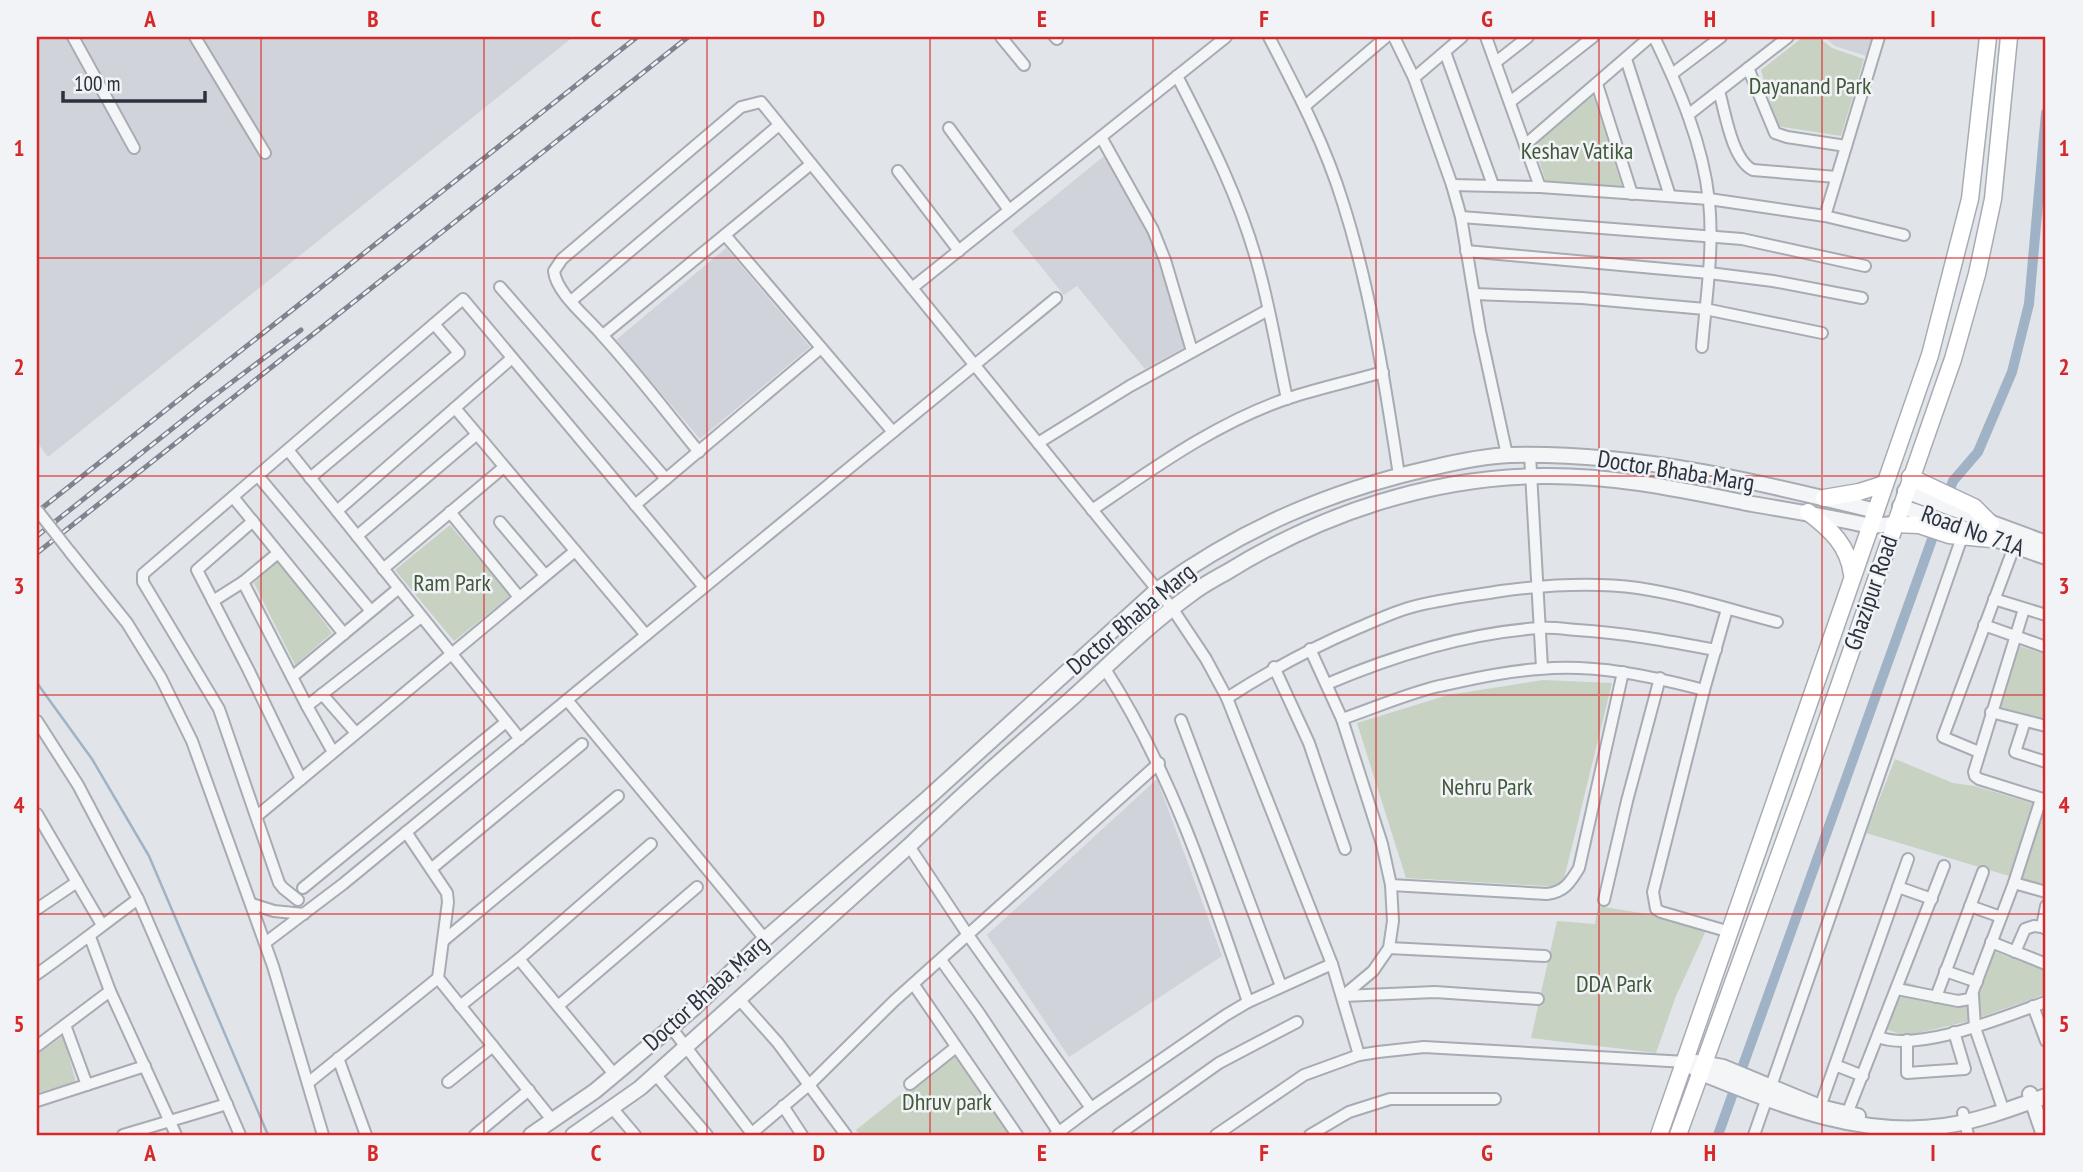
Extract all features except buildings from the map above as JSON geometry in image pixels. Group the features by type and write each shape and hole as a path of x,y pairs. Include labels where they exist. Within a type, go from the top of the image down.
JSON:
{"main road":[{"name":"Ghazipur Road","path":"1659,1135 1930,355 1970,199 1988,37"},
{"name":"Ghazipur Road","path":"1678,1135 1953,359 1977,274 1993,199 2009,37"},
{"path":"1893,460 1907,485 1924,506 1955,521 1991,531"},
{"path":"1817,497 1859,492 1884,484"},
{"path":"1924,506 1955,521"},
{"path":"1894,524 1924,506"},
{"path":"1955,521 1974,507 1991,531"},
{"path":"1808,512 1842,543 1850,561 1852,577"}],"street":[{"path":"73,37 134,148"},
{"path":"195,37 265,153"},
{"path":"1001,37 1024,65"},
{"path":"912,288 1226,37"},
{"path":"1269,37 1305,106 1342,200 1360,260 1383,372 1399,475"},
{"path":"1305,106 1386,37"},
{"path":"1394,37 1414,78 1461,217 1507,455"},
{"path":"1414,78 1462,37"},
{"path":"1486,37 1540,187"},
{"path":"1496,62 1528,37"},
{"path":"1510,102 1593,37"},
{"path":"1525,145 1652,37 1672,74 1688,115 1709,199 1709,273 1702,347"},
{"path":"1672,74 1721,37"},
{"path":"1688,115 1788,37"},
{"path":"1825,216 1879,37"},
{"path":"1445,52 1493,185"},
{"path":"1626,59 1670,196"},
{"path":"1748,68 1775,133 1846,146"},
{"path":"1177,76 1217,154 1238,205 1260,272 1287,399"},
{"path":"1597,84 1632,194"},
{"path":"1719,91 1736,150 1746,167 1753,170 1836,177"},
{"path":"699,452 603,335 571,301 555,278 554,271 562,259 741,107 761,102 1172,608 1206,659 1227,698 1332,964 1359,1055"},
{"path":"571,301 779,125"},
{"path":"948,128 1009,210"},
{"path":"1101,137 1153,230 1165,260 1192,351"},
{"path":"603,335 811,164"},
{"path":"898,171 959,251"},
{"path":"1452,185 1540,187 1709,199 1825,216 1904,234"},
{"path":"1461,217 1763,242 1865,266"},
{"path":"725,235 893,432"},
{"path":"1466,251 1709,273 1773,281 1862,298"},
{"path":"500,287 666,479"},
{"path":"1474,294 1582,298 1705,309 1822,333"},
{"path":"265,943 406,832 1056,298"},
{"path":"298,900 279,883 219,709 142,578 145,570 463,299 704,587"},
{"path":"1038,443 1130,386 1268,310"},
{"path":"310,478 459,353 434,324"},
{"path":"635,505 821,348"},
{"path":"337,512 512,358"},
{"path":"1093,510 1193,443 1287,399 1383,372"},
{"path":"455,408 646,635"},
{"path":"357,536 476,435"},
{"path":"288,450 520,739"},
{"name":"Doctor Bhaba Marg","path":"531,1135 595,1091 694,1008 765,939 918,807 1157,590 1236,540 1299,508 1399,475 1507,455 1530,455 1609,457 1675,466 1817,497 1873,519"},
{"path":"1530,455 1542,668"},
{"path":"383,569 504,467"},
{"path":"258,476 371,611"},
{"name":"Doctor Bhaba Marg","path":"573,1135 613,1109 655,1074 1132,641 1191,593 1260,551 1333,518 1382,500 1474,481 1532,476 1606,478 1664,485 1754,504 1873,519"},
{"name":"Road No 71A","path":"1907,485 1924,506"},
{"path":"233,497 344,634"},
{"path":"1808,512 1817,497"},
{"path":"37,510 127,622 161,678 192,741 265,943 323,1135"},
{"path":"450,513 519,597"},
{"path":"1873,519 1894,524"},
{"path":"1754,1135 1955,521"},
{"path":"253,522 197,570 300,779"},
{"path":"500,522 545,575"},
{"name":"Road No 71A","path":"1991,531 2046,543"},
{"name":"Road No 71A","path":"1991,531 2014,547 2046,557"},
{"path":"1979,752 1942,737 2014,547"},
{"path":"257,816 575,551"},
{"path":"213,601 243,582 278,553"},
{"path":"243,582 333,752"},
{"path":"1227,698 1274,667 1310,649 1410,607 1538,586 1637,588 1777,622"},
{"path":"292,677 398,588"},
{"path":"1994,599 2046,615"},
{"path":"1727,609 1659,866 1653,900 1656,909 1661,912 1730,932"},
{"path":"2001,1103 1975,1028 1973,995 2044,800 1975,776 1979,752 2024,609"},
{"path":"307,706 421,617"},
{"path":"1984,625 2046,647"},
{"path":"1327,684 1382,661 1423,648 1541,628 1629,633 1716,650"},
{"path":"1310,649 1342,719 1382,844 1391,885 1393,921 1389,948 1373,971 1343,996"},
{"path":"1274,667 1310,743 1345,849"},
{"path":"1105,668 1159,763 1209,888 1248,1002"},
{"path":"1342,719 1437,687 1542,668 1623,672 1660,678 1704,690"},
{"path":"1391,885 1547,894 1567,887 1579,868 1623,672"},
{"path":"1604,900 1626,801 1660,678"},
{"path":"322,694 356,733"},
{"path":"567,700 765,939"},
{"path":"1991,712 2046,726"},
{"path":"1181,720 1281,986"},
{"path":"2025,721 2015,752 2046,762"},
{"path":"37,722 78,785 138,899 240,1135"},
{"path":"303,888 506,722"},
{"path":"431,869 582,744"},
{"path":"670,1027 752,1134 810,1084 894,1001 1159,763"},
{"path":"443,940 618,796"},
{"path":"38,820 102,925"},
{"path":"308,1083 438,978 448,897 445,887 406,832"},
{"path":"460,1006 519,959 651,844"},
{"path":"909,846 1090,1108"},
{"path":"1820,1107 1908,859"},
{"path":"1847,1114 1944,866"},
{"path":"1936,997 1983,873"},
{"path":"37,909 77,882"},
{"path":"2014,883 2046,892"},
{"path":"558,1006 696,887"},
{"path":"1898,887 1931,899"},
{"path":"37,974 138,899"},
{"path":"252,904 285,913 304,914"},
{"path":"1970,906 2001,918"},
{"path":"2015,952 2025,929 2034,926 2044,928 2046,906"},
{"path":"90,937 110,991 176,1135"},
{"path":"1991,942 2046,964"},
{"path":"1389,948 1545,956"},
{"path":"519,959 614,1074"},
{"path":"941,960 979,1013 1057,1134 1090,1108 1248,1002 1332,964"},
{"path":"1945,971 1977,982"},
{"path":"438,978 553,1121"},
{"path":"914,985 1017,1135"},
{"path":"1897,989 1966,1001 1973,995"},
{"path":"37,1045 110,991"},
{"path":"1343,996 1435,992 1538,999"},
{"path":"738,998 778,1043 846,1135"},
{"path":"1878,1037 1896,1042 1975,1028 2046,1002"},
{"path":"2033,1006 2046,1041"},
{"path":"1118,1135 1219,1063 1297,1022"},
{"path":"65,1025 88,1085"},
{"path":"1907,1040 1907,1073 1965,1069 1954,1032"},
{"path":"448,1082 493,1046"},
{"path":"1216,1135 1304,1075 1359,1055 1424,1046 1686,1062 1769,1092 1847,1114 1913,1120 1945,1118 1965,1123 2001,1103 2040,1096"},
{"path":"910,1084 956,1047"},
{"path":"338,1058 366,1135"},
{"path":"1835,1065 1863,1076"},
{"path":"37,1101 145,1066"},
{"path":"655,1074 707,1135"},
{"path":"475,1135 529,1090"},
{"path":"1769,1092 1824,1119 1876,1128 1912,1129 1965,1123 2004,1112 2040,1096"},
{"path":"2040,1096 2045,1135"},
{"path":"1310,1135 1349,1112 1390,1099 1495,1099"},
{"path":"123,1135 227,1104"},
{"path":"783,1107 802,1135"},
{"path":"613,1109 635,1135"}],"shaded area":[{"path":"37,37 573,37 48,457 37,442"},
{"path":"1824,37 1872,37 1866,56 1835,46"},
{"path":"1109,152 1144,220 1189,345 1145,369 1077,286 1064,295 1012,231"},
{"path":"726,248 810,347 700,439 616,340"},
{"path":"1157,779 1222,956 1069,1057 987,935"}],"green space":[{"name":"Dayanand Park","path":"1803,37 1818,37 1832,48 1864,59 1841,136 1777,126 1761,70"},
{"name":"Keshav Vatika","path":"1593,95 1622,186 1546,182 1534,145"},
{"name":"Ram Park","path":"450,525 510,596 454,641 395,570"},
{"path":"278,560 332,633 295,665 254,583"},
{"path":"2015,645 2046,654 2046,705 2042,721 1996,708"},
{"name":"Nehru Park","path":"1543,680 1612,683 1562,887 1406,878 1357,723 1448,695"},
{"path":"1895,759 1953,783 1974,786 2046,807 2046,887 1866,833"},
{"name":"DDA Park","path":"1598,906 1709,924 1676,996 1656,1053 1531,1038 1557,921 1595,924"},
{"path":"1985,948 2046,971 2046,994 1973,1020 1906,1036 1882,1028 1906,982 1962,1000"},
{"path":"63,1036 76,1082 37,1093 37,1054"},
{"name":"Dhruv park","path":"955,1051 1012,1135 860,1135 856,1130"}],"waterway":[{"path":"1718,1135 1953,481 1978,452 2012,372 2029,304 2046,113"},
{"path":"37,683 92,759 149,856 268,1135"}],"railway":[{"path":"37,512 637,37"},
{"path":"37,553 688,37"},
{"path":"37,536 301,330"}]}
